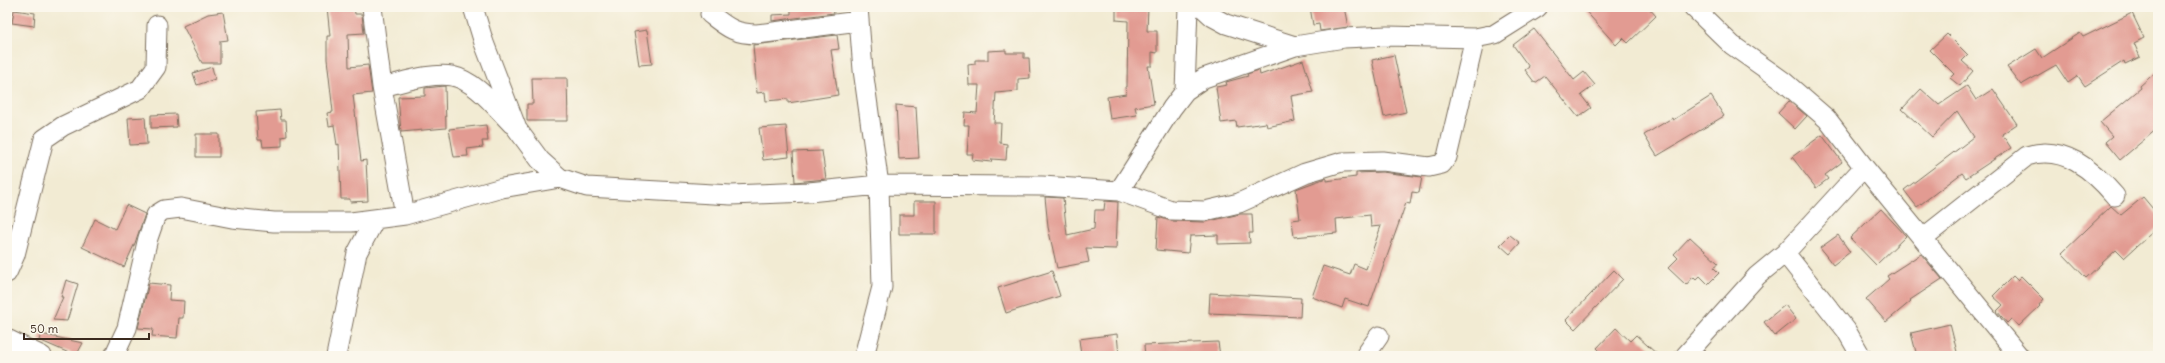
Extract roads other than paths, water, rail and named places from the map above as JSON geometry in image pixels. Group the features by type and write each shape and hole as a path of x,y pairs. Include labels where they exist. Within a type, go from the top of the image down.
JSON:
{"street":[{"path":"372,7 382,87 405,215"},
{"path":"474,7 484,43 517,129"},
{"path":"1185,92 1188,7"},
{"path":"1202,7 1213,17 1226,24 1295,46"},
{"path":"1119,191 1172,108 1185,92 1204,78 1295,46 1344,38 1387,36 1475,38 1495,34 1538,7"},
{"path":"1693,7 1732,45 1783,81 1827,119 1864,167 1924,238 2018,356"},
{"path":"710,14 728,28 742,34 757,34 859,14 864,70 879,185 882,287 864,356"},
{"path":"7,273 15,255 44,139 64,126 140,89 156,67 157,26"},
{"path":"382,87 428,77 452,76 474,87 517,129 540,160 560,178 587,187 731,195 809,192 879,185 995,185 1119,191 1171,210 1205,211 1239,203 1305,173 1342,162 1382,160 1429,167 1442,164 1447,157 1475,38"},
{"path":"1924,238 2027,156 2039,152 2063,155 2077,162 2099,177 2115,196"},
{"path":"1685,356 1757,276 1785,253 1864,167"},
{"path":"114,356 127,328 148,238 156,215 164,210 180,208 232,218 274,222 351,222 405,215 502,188 560,178"},
{"path":"336,356 357,253 375,219"},
{"path":"1785,253 1846,330 1861,356"},
{"path":"1366,356 1380,336"},
{"path":"7,339 42,356"}]}
